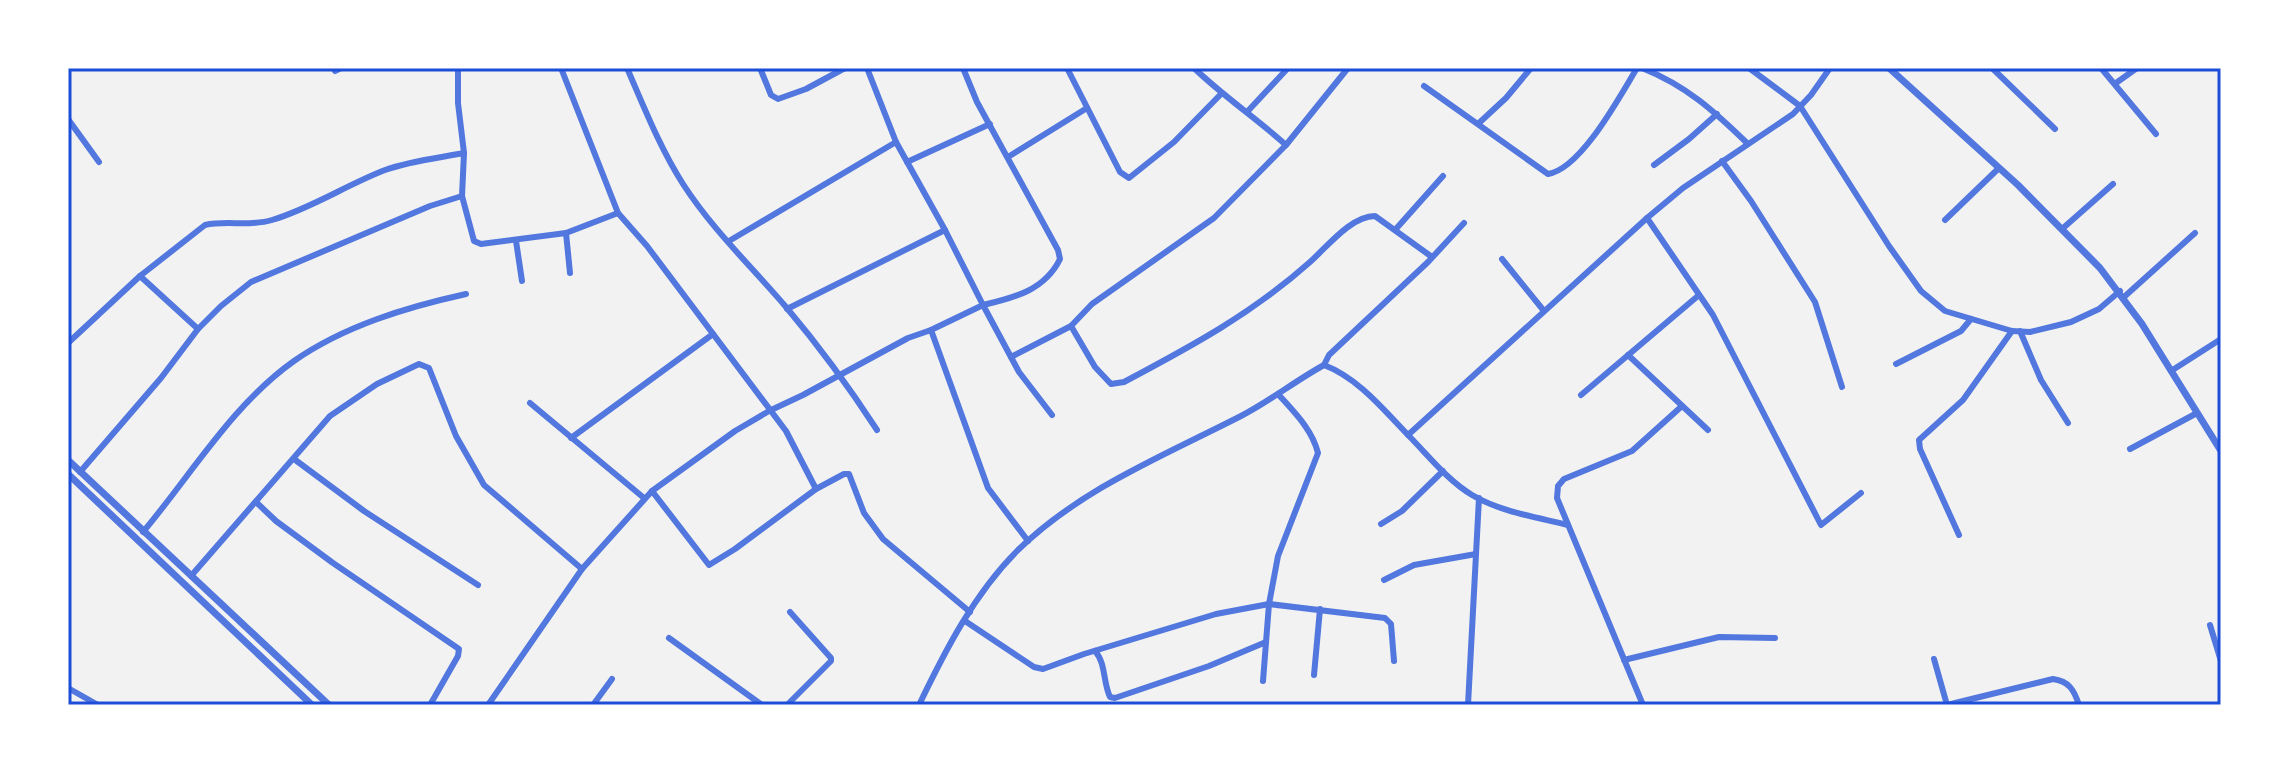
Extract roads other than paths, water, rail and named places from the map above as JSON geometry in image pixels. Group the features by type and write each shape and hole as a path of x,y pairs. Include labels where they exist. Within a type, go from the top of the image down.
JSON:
{"street":[{"path":"458,68 458,103 464,153 462,196 474,241 481,244 516,241 566,233 618,213"},
{"path":"561,68 618,213 647,246 786,431 816,489"},
{"path":"627,68 669,160 706,217 840,374 877,430"},
{"path":"760,68 771,95 778,99 806,89 845,68"},
{"path":"867,68 896,142 1011,357 1052,415"},
{"path":"488,705 582,569 652,491 735,431 769,411 908,338 983,305 1038,286 1047,279 1060,259 1058,250 977,102 963,68"},
{"path":"1067,68 1120,172 1129,178 1174,142 1221,94"},
{"path":"1194,68 1221,94 1286,145"},
{"path":"1247,112 1288,68"},
{"path":"1011,357 1071,326 1092,304 1214,218 1286,145 1348,68"},
{"path":"1479,123 1506,98 1531,68"},
{"path":"1424,86 1548,174 1557,173 1569,164 1599,130 1639,68 1669,79 1717,114 1748,144"},
{"path":"1749,68 1800,106 1889,246 1921,291 1945,311 2016,331 2071,322 2122,294 2195,233"},
{"path":"1408,435 1647,218 1683,188 1800,106 1830,68"},
{"path":"1889,68 2062,229 2122,294 2221,451"},
{"path":"1992,68 2055,129"},
{"path":"2101,68 2156,134"},
{"path":"2116,83 2137,68"},
{"path":"1008,157 1087,108"},
{"path":"1654,165 1717,114"},
{"path":"68,119 99,162"},
{"path":"907,162 990,124"},
{"path":"729,241 896,142"},
{"path":"68,343 140,276 205,225 270,221 325,200 385,170 464,153"},
{"path":"1722,161 1815,302 1842,387"},
{"path":"1945,220 1999,168"},
{"path":"1395,230 1443,176"},
{"path":"2062,229 2113,184"},
{"path":"80,472 153,388 198,329 238,292 264,275 430,206 462,196"},
{"path":"1071,326 1095,367 1111,384 1124,382 1249,312 1367,216 1375,216 1432,257"},
{"path":"1647,218 1713,315 1821,525 1861,493"},
{"path":"919,705 939,663 970,612 994,577 1028,541 1070,508 1115,479 1278,394 1324,365 1329,355 1464,223"},
{"path":"787,309 945,230"},
{"path":"566,233 570,273"},
{"path":"516,241 522,281"},
{"path":"1502,259 1544,311"},
{"path":"140,276 198,329"},
{"path":"143,532 234,418 274,377 295,361 370,323 466,294"},
{"path":"1581,395 1699,295"},
{"path":"1896,364 1961,331 1971,319"},
{"path":"931,330 988,488 1028,541"},
{"path":"2016,331 2068,423"},
{"path":"1959,535 1920,449 1919,440 1963,400 2016,331"},
{"path":"571,438 713,334"},
{"path":"2171,371 2221,339"},
{"path":"1628,355 1708,430"},
{"path":"191,576 330,416 401,371 419,364 426,365 456,436 484,485 582,569"},
{"path":"1324,365 1350,379 1443,471 1479,498 1515,512 1568,525"},
{"path":"1263,681 1269,604 1278,556 1318,453 1315,440 1306,426 1278,394"},
{"path":"530,403 644,498"},
{"path":"1643,705 1557,498 1558,486 1564,479 1632,451 1682,406"},
{"path":"2130,449 2197,413"},
{"path":"294,459 364,511 478,585"},
{"path":"68,460 329,705"},
{"path":"1381,524 1402,511 1443,471"},
{"path":"68,474 312,705"},
{"path":"652,491 709,565 816,489 849,474 871,526 970,612"},
{"path":"1468,705 1479,498"},
{"path":"256,502 276,521 333,563 459,649 430,705"},
{"path":"1384,580 1414,565 1476,554"},
{"path":"965,621 1034,667 1043,669 1216,614 1269,604 1389,620 1394,661"},
{"path":"1314,675 1320,609"},
{"path":"787,705 831,661 790,612"},
{"path":"2210,625 2221,661"},
{"path":"1624,660 1719,637 1775,638"},
{"path":"669,638 762,705"},
{"path":"1095,651 1100,656 1107,690 1110,697 1115,698 1209,666 1266,642"},
{"path":"1934,659 1947,705 2053,679 2063,680 2074,690 2079,705"},
{"path":"593,705 612,679"},
{"path":"68,688 98,705"}]}
